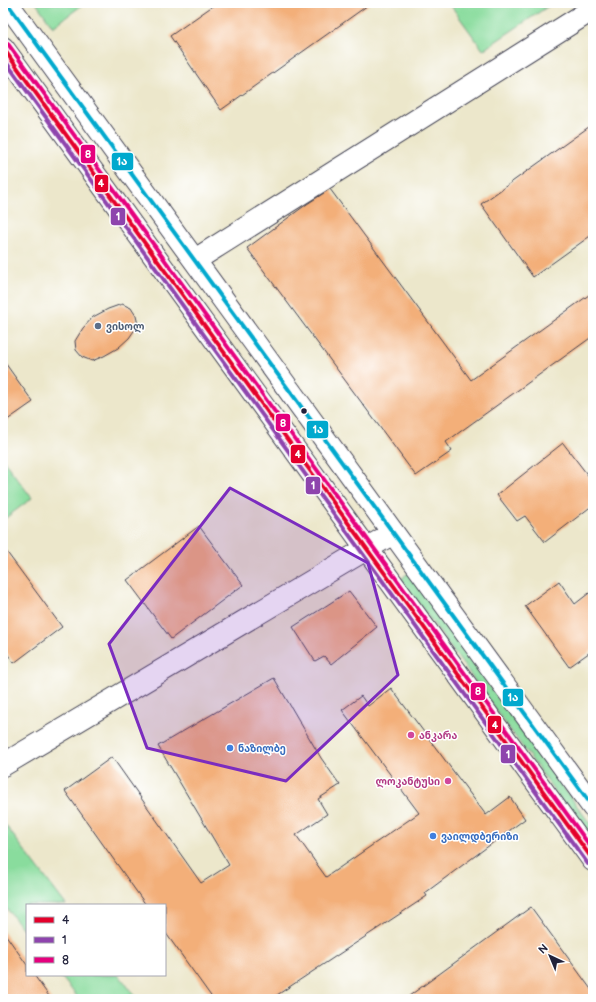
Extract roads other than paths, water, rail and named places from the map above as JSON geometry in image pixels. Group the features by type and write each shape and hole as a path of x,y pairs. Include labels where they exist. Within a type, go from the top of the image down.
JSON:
{"main road":[{"path":"7,3 593,807"},
{"path":"195,260 593,9"},
{"path":"3,48 593,860"},
{"path":"3,765 393,533"}],"place":[{"name":"ვისოლ","path":"98,326"},
{"name":"ანკარა","path":"411,735"},
{"name":"ნაზილბე","path":"230,748"},
{"name":"ლოკანტუსი","path":"448,781"},
{"name":"ვაილდბერიზი","path":"433,836"}]}
